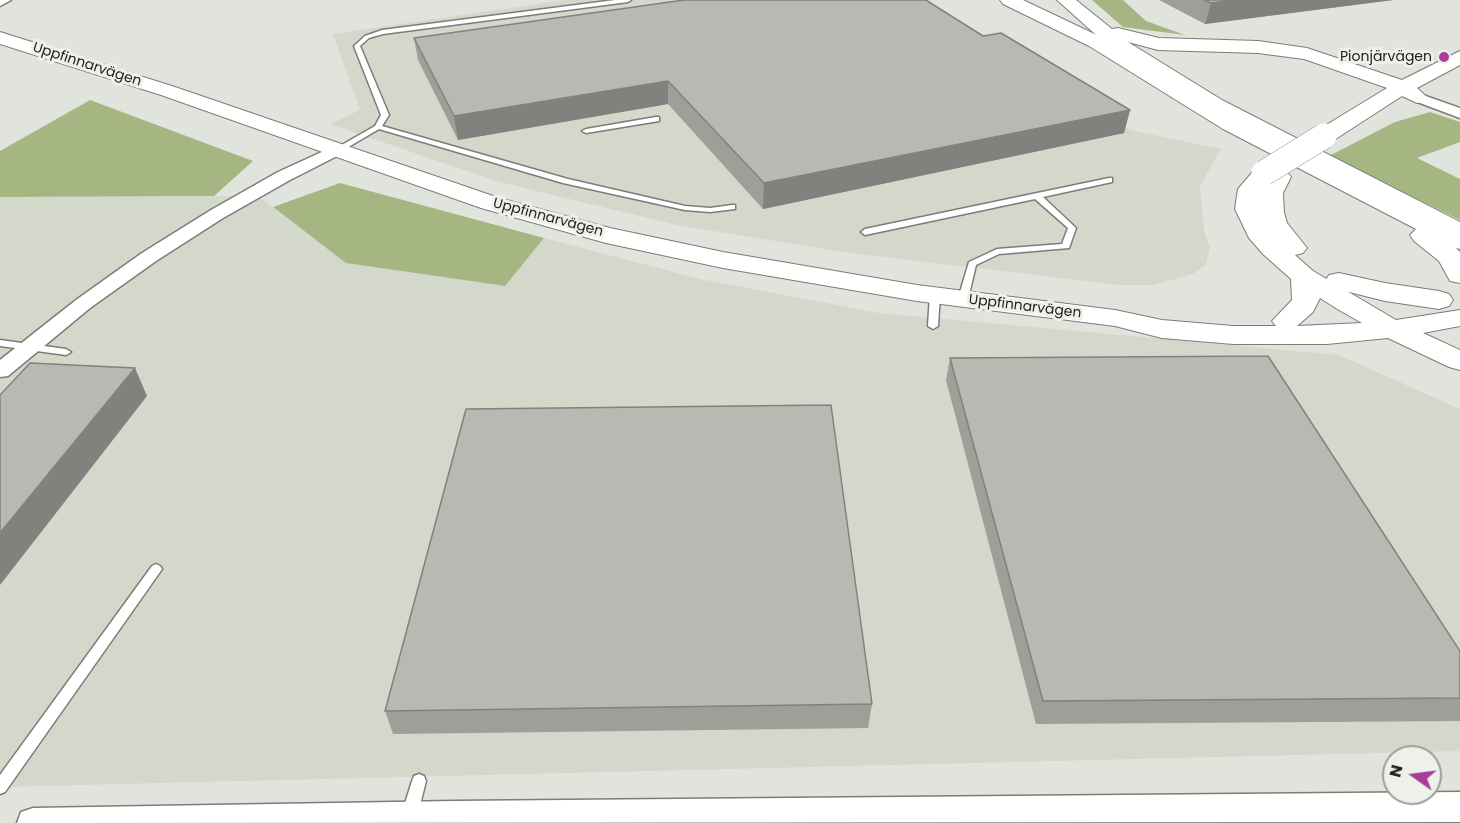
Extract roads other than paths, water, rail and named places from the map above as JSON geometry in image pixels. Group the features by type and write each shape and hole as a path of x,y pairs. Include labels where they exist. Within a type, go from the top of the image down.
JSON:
{"highway":[{"path":"1009,0 1044,15 1126,59 1204,109 1460,241"},
{"path":"1056,0 1078,21 1126,59"},
{"path":"1301,160 1436,243 1450,257 1460,275"},
{"path":"1339,281 1384,292 1453,301"},
{"path":"1390,320 1453,301"}],"main road":[{"path":"1066,0 1144,61 1215,104 1460,232"},
{"path":"1085,17 1125,35 1158,44 1258,47 1306,54 1405,92"},
{"name":"Uppfinnarvägen","path":"0,38 168,91 470,196 606,234 723,260 935,295 1115,318 1162,329 1233,335 1327,335 1390,320"},
{"path":"1215,104 1192,80 1190,72 1192,64 1208,55 1233,50 1307,57 1405,92 1460,73"},
{"path":"1460,57 1330,137 1291,165 1272,175 1257,179 1247,198 1251,221 1272,249 1304,277 1390,320 1460,361"},
{"path":"1272,175 1274,184 1270,203 1275,224 1296,250 1390,320 1460,349"},
{"path":"1286,321 1303,306 1306,300 1304,277"},
{"name":"Uppfinnarvägen","path":"1115,318 1390,320"}],"street":[{"path":"0,2 5,0"},
{"path":"1405,92 1460,113"},
{"path":"0,371 83,304 159,251 226,208 337,150"},
{"path":"33,823 1460,807"}],"lane":[{"path":"337,150 378,127 385,115 357,46 367,37 382,32 628,0"},
{"path":"586,131 656,119"},
{"path":"378,127 566,181 684,208 710,210 732,207"},
{"path":"865,232 1109,180"},
{"path":"963,299 972,264 997,252 1066,246 1072,228 1037,196"},
{"path":"933,326 935,295"},
{"path":"0,343 66,352"},
{"path":"0,787 156,569"},
{"path":"409,817 419,781"}],"place":[{"name":"Pionjärvägen","path":"1444,57"}]}
